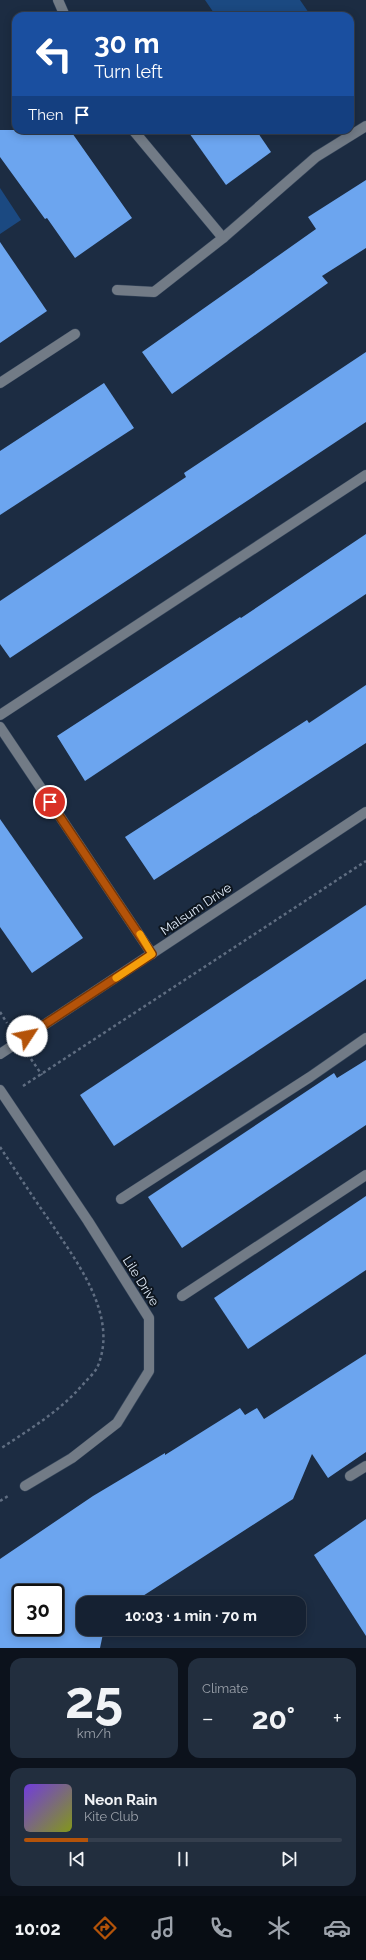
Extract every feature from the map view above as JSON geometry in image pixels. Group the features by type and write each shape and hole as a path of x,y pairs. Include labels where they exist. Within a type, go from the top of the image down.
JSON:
{"street":[{"path":"58,0 63,12"},
{"path":"354,133 366,126"},
{"path":"136,134 223,238"},
{"path":"117,290 154,292 223,238 316,157 353,134"},
{"path":"0,383 75,334"},
{"path":"0,715 366,475"},
{"path":"0,727 152,954"},
{"name":"Malsum Drive","path":"0,1054 366,812"},
{"path":"121,1200 310,1077 366,1038"},
{"name":"Lile Drive","path":"0,1090 88,1221 149,1318 148,1371 117,1423 72,1458 25,1486"},
{"path":"182,1296 366,1175"},
{"path":"350,1476 366,1466"}],"path":[{"path":"42,1075 366,861"},
{"path":"0,1147 83,1273 93,1293 103,1324 104,1347 96,1369 78,1391 53,1413 0,1449"}],"shaded area":[{"path":"205,0 300,0 308,12 213,12"},
{"path":"0,188 21,220 0,234"}],"building":[{"path":"0,130 12,130 12,134 73,134 132,218 75,258 47,218 45,219 0,157"},
{"path":"190,134 259,134 271,152 226,185"},
{"path":"366,180 366,248 322,276 328,283 172,394 142,352 316,229 308,217"},
{"path":"0,242 47,311 0,343"},
{"path":"366,352 366,422 10,658 0,644 0,601 186,477 184,473"},
{"path":"104,383 134,428 0,515 0,451"},
{"path":"366,534 366,594 85,781 57,736 240,617 241,618"},
{"path":"366,685 366,743 154,880 125,837 307,720 309,723"},
{"path":"0,819 83,938 32,973 0,927"},
{"path":"366,905 366,979 114,1146 80,1095"},
{"path":"366,1060 366,1125 182,1248 148,1197 334,1073 337,1078"},
{"path":"366,1196 366,1270 248,1349 214,1298"},
{"path":"366,1354 366,1452 328,1478 312,1454 293,1499 143,1596 76,1596 76,1636 103,1636 100,1648 0,1648 0,1559 93,1496 165,1453 165,1455 240,1408 245,1415 257,1408 264,1419"},
{"path":"366,1519 366,1636 314,1555"}],"slow traffic":[{"path":"116,978 152,954 140,934"}],"route":[{"path":"27,1036 152,954 50,802"}]}
